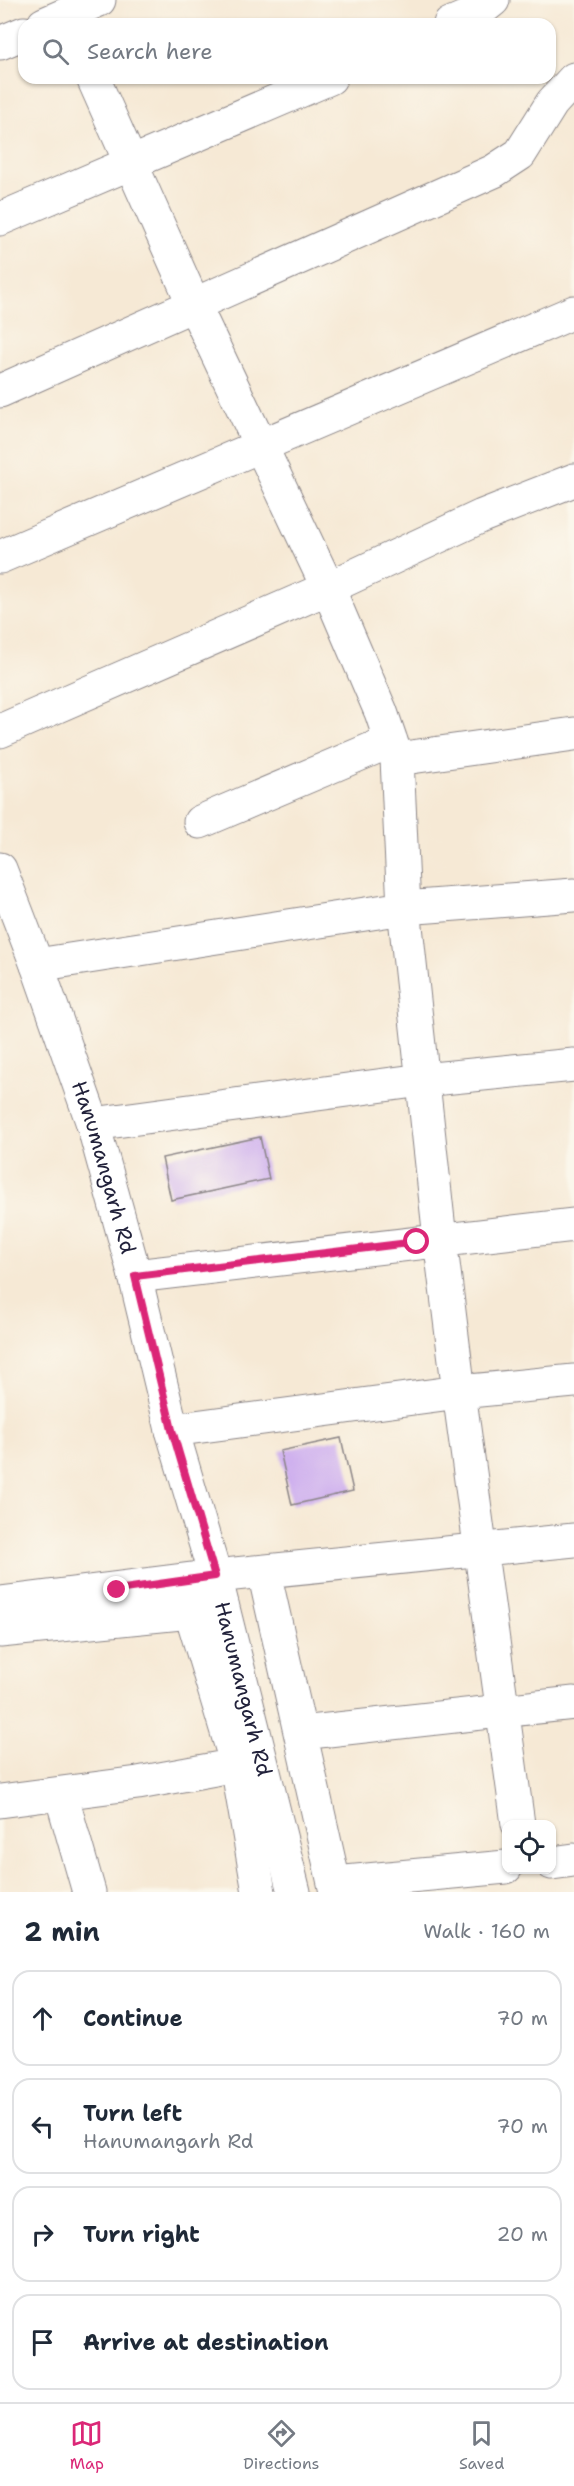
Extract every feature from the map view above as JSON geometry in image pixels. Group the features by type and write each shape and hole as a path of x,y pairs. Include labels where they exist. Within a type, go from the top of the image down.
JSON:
{"street":[{"path":"58,16 99,0"},
{"path":"464,18 478,12 493,0"},
{"path":"0,44 18,36"},
{"path":"0,391 494,171 520,154 552,103 574,79"},
{"path":"96,84 194,305 328,588 381,712 394,750 404,908 440,1239 517,1820"},
{"path":"0,219 131,161 316,84"},
{"path":"0,557 574,312"},
{"path":"0,732 328,588 482,516 574,480"},
{"path":"200,822 394,750 574,734"},
{"name":"Hanumangarh Rd","path":"0,869 8,915 38,965 93,1124 135,1276 172,1430 219,1590 294,1892"},
{"path":"38,965 404,908 574,895"},
{"path":"93,1124 422,1080 574,1065"},
{"path":"135,1276 574,1225"},
{"path":"172,1430 459,1392 574,1381"},
{"path":"0,1631 191,1612 219,1590 264,1572 574,1540"},
{"path":"264,1572 335,1888 502,1868"},
{"path":"0,1603 181,1581 219,1590"},
{"path":"181,1581 237,1765 259,1892"},
{"path":"301,1733 574,1703"},
{"path":"0,1801 61,1794 237,1765"},
{"path":"61,1794 89,1892"},
{"path":"556,1862 574,1860"}],"building":[{"path":"260,1137 269,1179 171,1200 162,1158"},
{"path":"341,1438 353,1491 292,1505 280,1451"}],"route":[{"path":"117,1590 215,1576 172,1430 135,1276 417,1242"}]}
